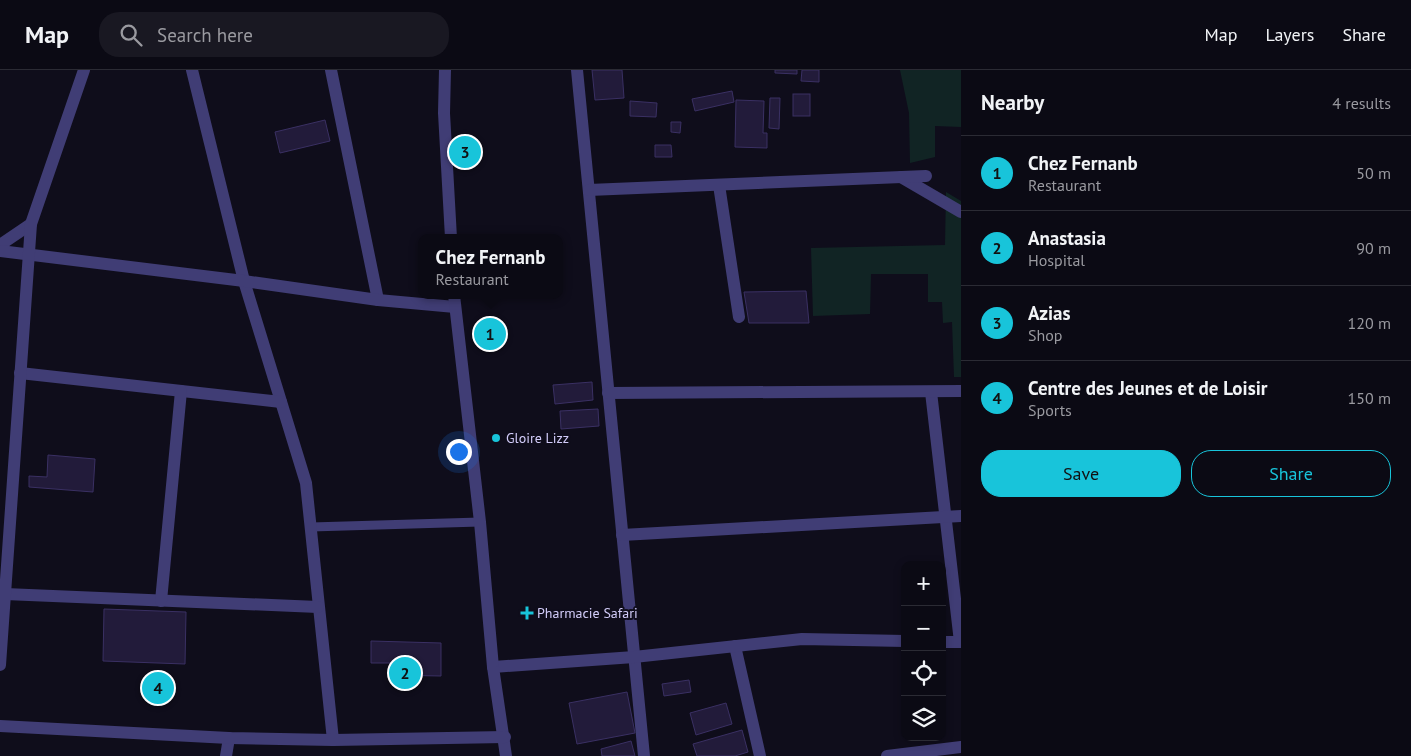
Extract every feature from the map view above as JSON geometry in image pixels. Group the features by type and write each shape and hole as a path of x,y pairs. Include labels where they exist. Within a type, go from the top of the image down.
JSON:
{"street":[{"path":"0,666 31,224 84,70"},
{"path":"192,70 244,281 306,483 333,740"},
{"path":"331,70 378,300"},
{"path":"445,70 444,113 451,234"},
{"path":"577,70 644,756"},
{"path":"589,190 926,176"},
{"path":"900,177 961,212"},
{"path":"719,184 739,317"},
{"path":"0,245 31,224"},
{"path":"0,251 244,281 378,300 454,301 480,522 493,668 505,737 506,756"},
{"path":"20,373 281,402"},
{"path":"161,601 181,391"},
{"path":"608,393 961,391"},
{"path":"931,392 960,642 946,642"},
{"path":"622,535 961,516"},
{"path":"5,594 318,607"},
{"path":"493,668 634,657 802,639 901,641"},
{"path":"735,646 760,756"},
{"path":"0,726 229,738 333,740 505,737"},
{"path":"226,756 229,738"},
{"path":"887,756 961,748"}],"lane":[{"path":"311,527 480,522"}],"green space":[{"path":"900,70 961,70 961,127 935,126 935,157 910,163 909,113"},
{"path":"946,192 961,201 961,377 954,377 952,322 943,323 942,302 928,302 928,274 871,274 870,314 813,316 811,248 945,245"}],"building":[{"path":"592,70 622,70 624,98 595,100"},
{"path":"775,70 797,70 797,74 775,73"},
{"path":"802,70 819,70 819,82 801,81"},
{"path":"732,91 734,102 695,111 692,99"},
{"path":"793,94 810,94 810,116 793,116"},
{"path":"770,98 780,98 779,129 769,128"},
{"path":"736,100 764,101 763,133 767,133 767,148 735,147"},
{"path":"630,101 657,103 656,117 630,116"},
{"path":"325,120 330,141 280,153 275,132"},
{"path":"671,122 681,122 680,133 671,132"},
{"path":"655,145 671,145 672,157 655,157"},
{"path":"806,291 809,323 749,323 744,292"},
{"path":"592,382 593,400 555,404 553,385"},
{"path":"598,409 599,426 561,429 560,411"},
{"path":"48,455 95,459 93,492 29,487 29,476 47,477"},
{"path":"104,609 186,612 185,664 103,661"},
{"path":"371,641 441,643 441,676 390,675 390,663 371,663"},
{"path":"689,680 691,692 664,696 662,684"},
{"path":"627,692 635,733 577,744 569,703"},
{"path":"726,703 732,724 696,735 690,713"},
{"path":"742,730 748,752 735,756 697,756 693,744"},
{"path":"631,741 635,756 602,756 601,749"}],"place":[{"name":"Azias","path":"465,152"},
{"name":"Chez Fernanb","path":"490,334"},
{"name":"Gloire Lizz","path":"496,438"},
{"name":"Pharmacie Safari","path":"527,613"},
{"name":"Anastasia","path":"405,673"},
{"name":"Centre des Jeunes et de Loisir","path":"158,688"}]}
